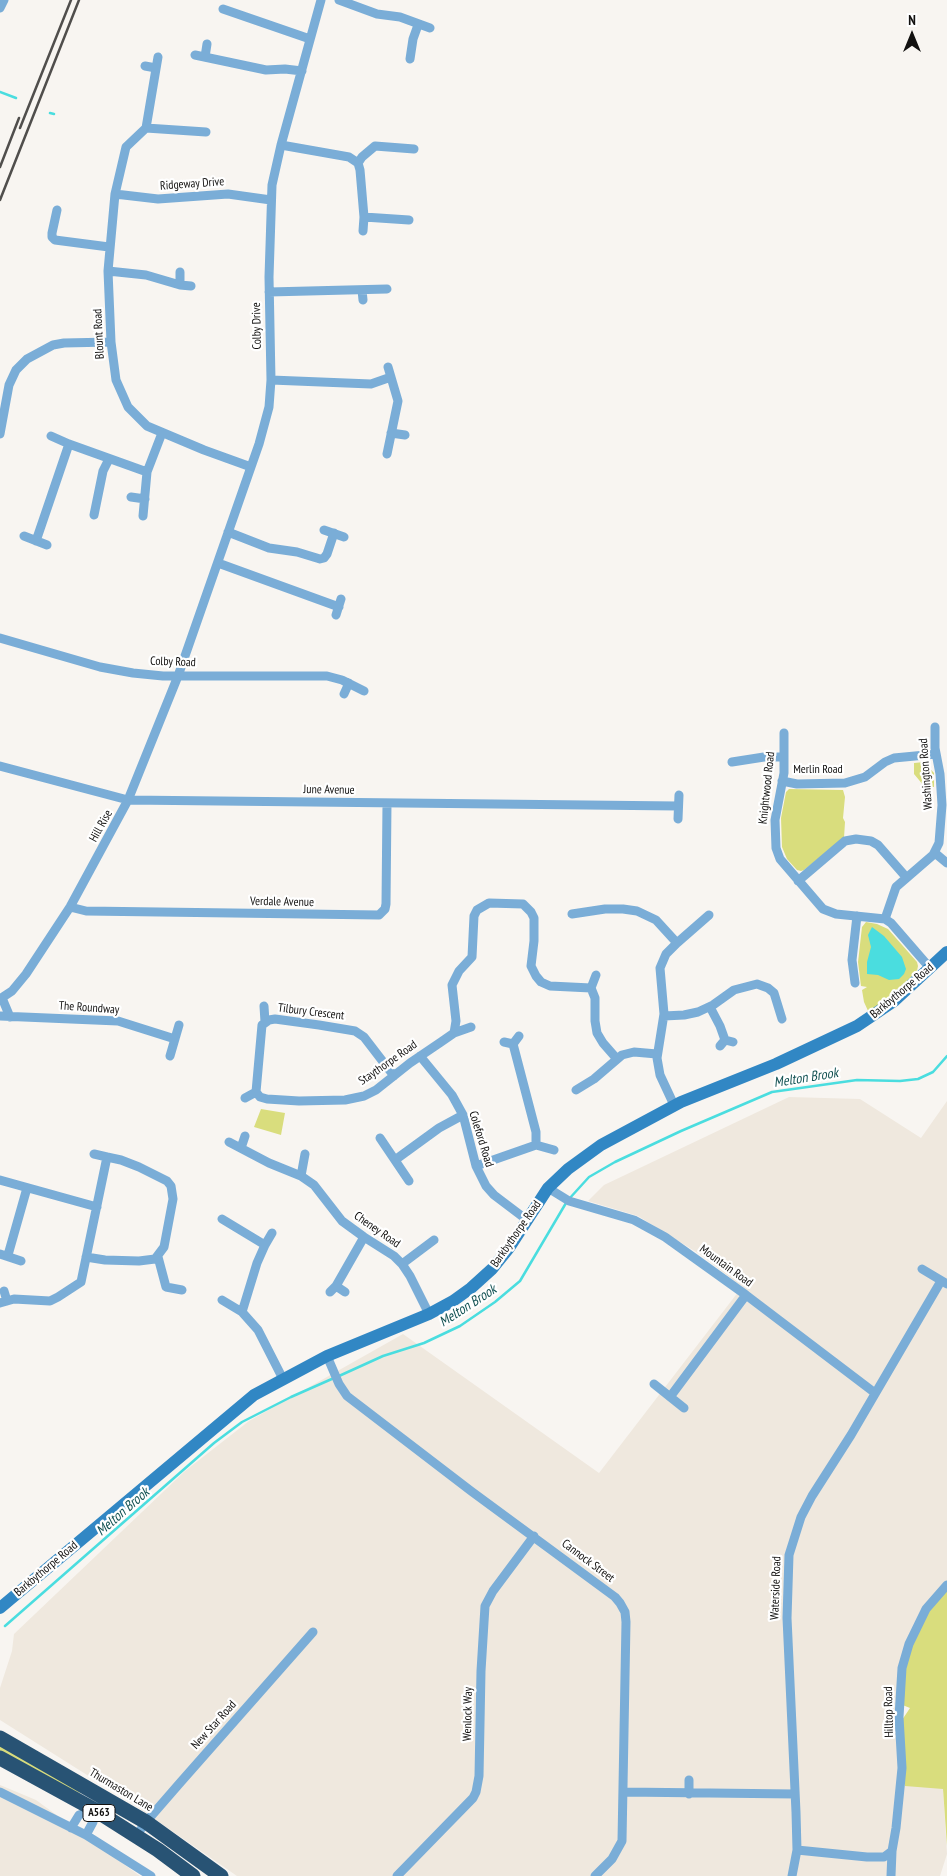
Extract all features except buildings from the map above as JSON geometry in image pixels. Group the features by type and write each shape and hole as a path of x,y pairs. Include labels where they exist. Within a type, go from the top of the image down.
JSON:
{"highway":[{"name":"Thurmaston Lane","path":"0,1738 146,1822 221,1876"},
{"name":"A563","path":"0,1758 95,1810 193,1876"}],"street":[{"path":"0,8 4,0"},
{"name":"Colby Drive","path":"188,645 263,433 269,407 272,380 269,292 272,185 281,144 321,0"},
{"path":"339,0 377,14 400,17 430,28"},
{"path":"222,9 310,39"},
{"path":"410,59 413,39 418,25"},
{"path":"205,56 207,44"},
{"path":"195,55 266,70 285,69 302,71"},
{"path":"158,57 146,128 200,134"},
{"path":"146,66 156,68"},
{"name":"Blount Road","path":"146,128 126,147 115,194 108,271 111,342 116,380 128,407 147,426 251,467"},
{"path":"281,144 349,157 358,163 364,217 363,231"},
{"path":"358,163 375,146 403,151 414,148"},
{"name":"Ridgeway Drive","path":"115,194 158,199 228,194 271,200"},
{"path":"57,210 52,233 52,237 55,240 109,247"},
{"path":"364,217 403,223"},
{"path":"108,271 146,275 180,285 191,286"},
{"path":"180,272 180,285"},
{"path":"269,292 387,289"},
{"path":"362,290 363,300"},
{"path":"0,434 9,385 16,370 27,359 54,345 111,342"},
{"path":"387,454 398,401 388,367"},
{"path":"272,380 370,384 391,376"},
{"path":"143,516 147,472 162,433"},
{"path":"391,433 405,435"},
{"path":"52,436 147,472"},
{"path":"36,541 69,444"},
{"path":"94,515 103,471 109,459"},
{"path":"131,497 145,499"},
{"path":"324,530 344,537"},
{"path":"228,532 269,548 297,552 320,559 324,558 327,554 334,533"},
{"path":"24,536 47,545"},
{"path":"218,563 339,607"},
{"name":"Colby Road","path":"0,638 100,667 133,673 178,676 327,676 349,683 364,691"},
{"name":"Hill Rise","path":"1,999 12,991 26,974 70,906 128,800 178,676 188,645"},
{"path":"344,694 349,683"},
{"name":"Washington Road","path":"935,727 936,754 943,765 939,843 935,853"},
{"name":"Knightwood Road","path":"784,733 782,782 776,814 776,848 782,862 825,911 836,914 885,919"},
{"name":"Merlin Road","path":"782,782 804,784 845,783 865,777 892,759 936,754"},
{"path":"732,762 741,757 784,757"},
{"name":"June Avenue","path":"0,766 128,800 387,803 529,808 678,806"},
{"path":"678,819 679,795"},
{"name":"Verdale Avenue","path":"70,906 86,911 379,915 385,909 386,904 387,803"},
{"path":"798,881 845,842 856,839 874,842 906,877"},
{"path":"930,968 885,919 893,892 906,877 935,853 947,863"},
{"path":"454,1033 456,1022 452,985 459,971 472,958 474,916 477,910 488,903 523,904 531,912 534,918 534,941 531,966 542,982 550,986 591,988"},
{"path":"572,914 605,914 626,909 647,915 656,920 678,943"},
{"path":"855,983 852,960 857,916"},
{"path":"674,1106 660,1074 657,1054 664,1016 660,968 666,954 703,918"},
{"name":"Barkbythorpe Road","path":"0,1608 254,1394 327,1356 429,1314 453,1301 492,1269 509,1248 527,1220 553,1191 568,1169 601,1145 674,1106 776,1064 858,1026 887,1007 947,952"},
{"path":"844,975 854,973"},
{"path":"596,975 591,988 595,998 597,1033 602,1043 617,1059"},
{"path":"664,1016 688,1014 710,1007 734,990 752,984 765,986 777,992 782,1020"},
{"path":"1,999 10,1017"},
{"name":"Tilbury Crescent","path":"256,1092 262,1025 265,1022 264,1006"},
{"path":"710,1007 726,1043"},
{"name":"The Roundway","path":"0,1016 118,1021 175,1039"},
{"name":"Tilbury Crescent","path":"265,1022 275,1019 355,1031 364,1037 394,1076"},
{"path":"170,1056 179,1025"},
{"name":"Staythorpe Road","path":"256,1092 260,1097 267,1099 299,1101 345,1100 364,1096 376,1090 454,1033 472,1027"},
{"path":"513,1044 520,1036"},
{"path":"504,1042 513,1044"},
{"path":"513,1044 536,1132 536,1145"},
{"path":"576,1090 594,1079 617,1059 634,1052 657,1054"},
{"name":"Coleford Road","path":"420,1056 452,1095 463,1115 476,1166 483,1181 494,1196 527,1220"},
{"path":"588,1071 594,1079"},
{"path":"245,1098 256,1092"},
{"path":"395,1160 439,1128 463,1115"},
{"path":"241,1148 245,1136"},
{"path":"380,1138 408,1181"},
{"name":"Cheney Road","path":"229,1142 268,1163 301,1176 314,1185 342,1221 394,1256 402,1264 429,1314"},
{"path":"476,1166 536,1145 554,1150"},
{"path":"86,1256 105,1260 140,1261 147,1261 158,1257 164,1247 173,1199 171,1186 167,1181 139,1166 94,1154"},
{"path":"301,1176 305,1154"},
{"path":"4,1291 3,1302 14,1299 50,1301 81,1282 107,1157"},
{"path":"0,1180 97,1207"},
{"path":"21,1261 4,1255 27,1188"},
{"name":"Mountain Road","path":"553,1191 575,1202 643,1224 665,1237 746,1295 875,1393"},
{"path":"222,1220 265,1245"},
{"path":"242,1312 257,1263 272,1233"},
{"path":"345,1292 333,1289 364,1237"},
{"path":"402,1264 434,1240"},
{"path":"158,1257 166,1287 182,1290"},
{"path":"922,1269 944,1283"},
{"name":"Waterside Road","path":"792,1876 797,1850 787,1618 789,1555 801,1518 812,1496 944,1283"},
{"path":"670,1397 746,1295"},
{"path":"222,1300 242,1312 258,1330 282,1379"},
{"name":"Cannock Street","path":"327,1356 339,1384 347,1396 471,1491 615,1597 625,1612 622,1841 612,1860 595,1876"},
{"path":"654,1384 684,1408"},
{"name":"Wenlock Way","path":"403,1874 474,1798 479,1776 481,1671 485,1606 492,1591 534,1536"},
{"name":"Hilltop Road","path":"891,1876 892,1851 902,1768 899,1717 902,1668 909,1644 926,1609 947,1585"},
{"name":"New Star Road","path":"136,1836 146,1822 313,1632"},
{"path":"689,1780 690,1794"},
{"path":"0,1792 86,1836 151,1876"},
{"path":"624,1792 795,1794"},
{"path":"86,1836 93,1822 95,1810 105,1797"},
{"path":"71,1828 80,1815 95,1810"},
{"path":"797,1850 867,1857 884,1857 892,1851"}],"shaded area":[{"path":"789,1097 860,1099 921,1138 947,1101 947,1590 904,1661 902,1748 943,1788 947,1854 940,1876 237,1876 133,1804 0,1720 0,1688 12,1651 14,1634 185,1471 249,1421 403,1334 599,1473 742,1287 701,1255 638,1216 588,1201 604,1185"},
{"path":"0,1785 36,1800 140,1876 0,1876"}],"green space":[{"path":"924,762 934,773 934,787 924,786 914,774 914,763"},
{"path":"789,789 843,790 845,797 844,838 801,871 797,870 787,859 782,847 781,818 786,792"},
{"path":"866,922 888,929 917,962 918,966 917,971 900,988 869,1013 864,1002 862,990 867,987 861,986 858,962 862,927"},
{"path":"261,1109 285,1113 281,1135 254,1127"},
{"path":"947,1589 947,1846 943,1789 905,1786 900,1723 910,1708 900,1704 904,1661 934,1599"},
{"path":"0,1741 77,1790 81,1794 0,1752"}],"water":[{"path":"872,927 884,936 902,957 906,969 899,979 889,980 878,975 867,974 867,962 871,947 868,935"}],"waterway":[{"path":"0,92 16,98"},
{"path":"50,113 54,114"},
{"name":"Melton Brook","path":"569,1199 589,1177 615,1162 772,1092 857,1080 900,1081 918,1079 933,1072 947,1056"},
{"name":"Melton Brook","path":"339,1376 383,1356 424,1343 460,1326 495,1302 520,1281 566,1203"},
{"name":"Melton Brook","path":"5,1626 214,1443 242,1422 334,1378"}],"railway":[{"path":"20,128 71,0"},
{"path":"0,200 79,0"},
{"path":"0,167 19,118"}]}
